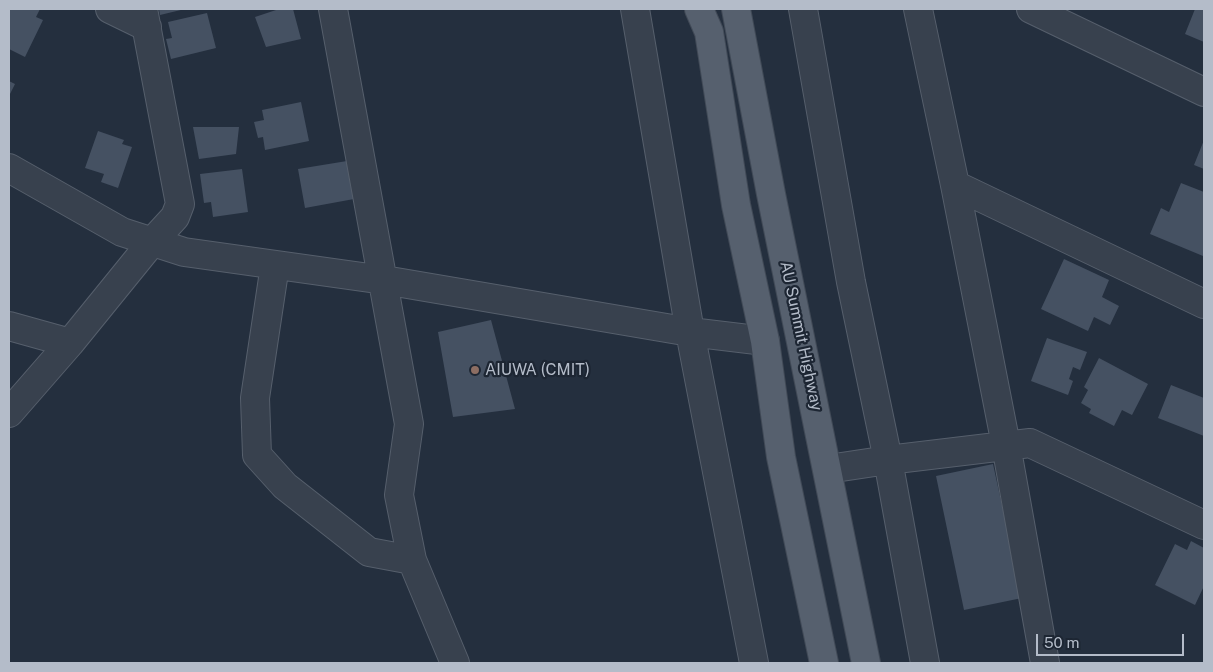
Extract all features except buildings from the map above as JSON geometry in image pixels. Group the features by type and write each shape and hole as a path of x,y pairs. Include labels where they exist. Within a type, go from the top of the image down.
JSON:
{"main road":[{"name":"AU Summit Highway","path":"736,11 866,663"},
{"path":"704,16 736,205 765,341 781,457 824,663"}],"street":[{"path":"9,413 175,217 180,204 145,18 110,9"},
{"path":"333,9 409,424 399,495 412,560 455,663"},
{"path":"635,9 690,332 754,663"},
{"path":"803,9 850,282 888,460 925,663"},
{"path":"918,9 1006,445 1045,663"},
{"path":"1031,9 1204,92"},
{"path":"9,168 122,232 184,252 384,280 690,332 765,341"},
{"path":"955,185 1204,304"},
{"path":"275,265 255,398 257,454 284,486 369,552 412,560"},
{"path":"9,326 70,343"},
{"path":"828,469 1030,442 1202,519"}],"place":[{"name":"AIUWA (CMIT)","path":"475,370"}]}
